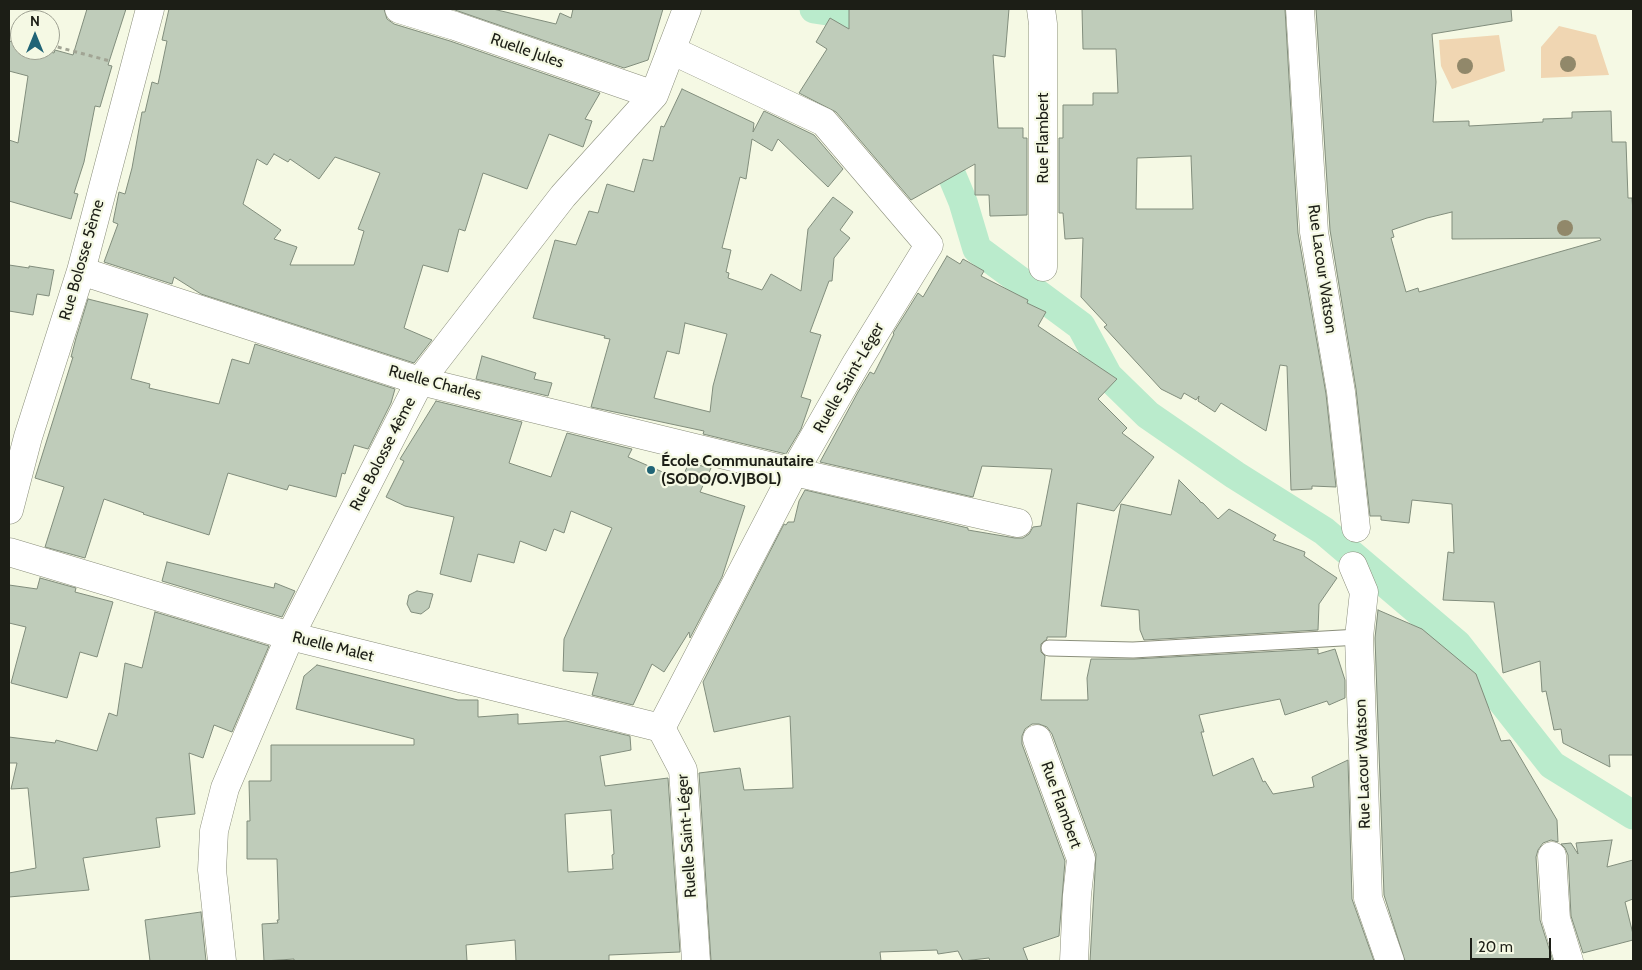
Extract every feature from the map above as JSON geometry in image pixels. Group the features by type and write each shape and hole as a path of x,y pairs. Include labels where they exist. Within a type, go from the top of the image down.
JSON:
{"street":[{"name":"Rue Bolosse 5ème","path":"9,510 28,436 81,271 150,9"},
{"name":"Ruelle Jules","path":"399,9 457,17 654,95"},
{"name":"Rue Bolosse 4ème","path":"222,961 212,870 214,831 225,788 290,636 420,381 563,196 654,95 687,9"},
{"name":"Rue Flambert","path":"1041,9 1043,34 1043,267"},
{"name":"Rue Lacour Watson","path":"1300,9 1314,232 1341,392 1356,528"},
{"name":"Ruelle Saint-Léger","path":"671,50 824,122 928,245 857,362 794,472 661,728 683,770 696,961"},
{"name":"Ruelle Charles","path":"81,271 420,381 794,472 1018,523"},
{"name":"Ruelle Malet","path":"9,552 290,636 661,728"},
{"name":"Rue Lacour Watson","path":"1353,566 1364,592 1358,637 1368,898 1390,961"},
{"name":"Rue Flambert","path":"1037,739 1081,859 1077,895 1074,961"},
{"path":"1552,856 1556,919 1570,961"}],"lane":[{"path":"1048,648 1133,650 1358,637"}],"path":[{"path":"60,48 134,68"}],"shaded area":[{"path":"1559,26 1596,35 1609,75 1541,78 1541,47"},
{"path":"1499,35 1505,71 1452,89 1441,66 1439,40"}],"building":[{"path":"87,9 126,9 108,65 112,66 100,107 95,106 84,162 74,193 78,194 71,219 9,201 9,140 18,143 28,76 9,71 9,41 10,60 60,60 60,51 73,55"},
{"path":"169,9 384,9 387,19 394,24 450,41 600,93 585,119 592,121 583,147 549,134 527,189 483,173 465,231 459,229 448,272 423,265 404,328 432,340 414,363 201,294 174,277 172,284 104,262 118,224 113,222 119,192 125,194 132,168 142,112 145,112 152,82 158,84 167,41 162,40","holes":["274,154 288,162 290,159 319,179 335,157 380,173 358,229 364,231 354,265 290,265 297,247 274,239 281,230 243,204 257,159 267,165"]},
{"path":"452,9 493,9 556,24 560,13 571,18 573,9 663,9 648,60 624,68"},
{"path":"849,9 1009,9 1005,57 993,55 998,128 1023,128 1023,138 1027,138 1027,215 990,216 989,195 975,195 975,164 911,200 836,112 799,93 827,49 816,42 830,18 849,29"},
{"path":"1082,9 1285,9 1298,233 1326,394 1336,487 1312,486 1312,489 1291,490 1287,366 1280,365 1266,431 1221,403 1215,412 1198,401 1199,396 1196,400 1184,393 1181,399 1161,389 1104,327 1107,325 1081,297 1083,238 1065,239 1063,213 1059,213 1059,138 1063,138 1063,105 1093,105 1093,93 1118,93 1116,49 1083,49","holes":["1191,156 1193,209 1136,209 1137,158"]},
{"path":"1316,9 1511,9 1512,21 1432,34 1436,82 1433,122 1469,121 1469,126 1543,122 1543,119 1572,118 1572,112 1611,111 1612,142 1626,142 1628,198 1632,198 1633,212 1633,755 1609,755 1610,767 1563,743 1561,729 1554,730 1546,691 1542,692 1540,661 1503,673 1494,602 1443,600 1448,552 1454,553 1452,504 1412,500 1409,523 1381,520 1381,516 1370,516 1356,389 1330,230","holes":["1452,212 1452,239 1600,238 1601,240 1419,292 1418,288 1406,292 1391,238 1394,237 1392,230"]},
{"path":"682,89 754,123 753,132 764,111 814,135 843,169 828,187 778,139 772,151 752,139 746,179 740,177 722,248 731,250 726,272 729,273 728,278 762,290 771,274 801,291 808,229 833,197 853,212 840,230 850,238 834,258 832,281 829,281 810,332 821,335 801,397 811,400 801,429 786,454 703,434 704,431 591,407 610,339 604,338 605,336 533,318 555,240 576,245 589,211 598,213 607,184 634,192 643,159 653,161 661,126 664,127","holes":["685,323 727,334 713,386 710,412 654,398 667,351 679,354"]},
{"path":"947,256 960,264 963,259 984,271 981,276 1028,300 1027,303 1046,312 1038,326 1117,379 1098,399 1127,428 1122,433 1154,457 1114,511 1077,503 1066,637 1047,637 1041,644 1041,652 1045,656 1041,700 1088,700 1087,678 1091,659 1134,659 1318,649 1318,654 1335,649 1345,680 1345,698 1329,705 1327,701 1285,715 1280,699 1199,715 1204,732 1201,732 1213,776 1253,758 1263,782 1265,781 1273,794 1314,787 1312,777 1348,760 1352,899 1374,961 1090,961 1096,854 1052,734 1047,727 1032,724 1025,729 1022,736 1022,744 1065,861 1059,936 1023,948 1028,961 990,961 989,958 963,961 958,951 938,954 937,950 880,952 881,961 711,961 699,773 740,768 744,790 793,788 790,716 714,732 703,682 784,524 794,522 799,501 805,490 968,528 968,530 1015,538 1023,538 1029,534 1033,527 1041,526 1052,469 982,466 973,497 820,462 870,372 874,374 893,333 918,293 923,297"},
{"path":"9,265 54,270 49,296 37,294 33,315 9,311"},
{"path":"88,299 148,314 131,379 150,384 149,388 219,404 232,359 249,364 255,344 395,389 391,403 368,449 354,445 345,474 342,473 336,497 289,485 287,490 228,473 209,535 143,514 104,499 85,558 45,547 64,487 35,478 73,357 71,357"},
{"path":"482,356 536,373 534,379 552,383 548,396 476,379"},
{"path":"436,401 522,422 509,463 551,477 567,433 632,449 628,457 681,480 689,463 711,468 700,492 745,506 722,577 690,638 689,632 664,672 652,664 633,705 592,695 598,673 563,671 564,639 612,528 571,511 564,533 554,529 546,551 520,541 514,563 478,554 471,582 440,574 454,517 405,506 386,497 404,461 400,459"},
{"path":"1179,480 1218,519 1229,509 1276,535 1273,540 1305,552 1304,556 1337,578 1319,604 1318,630 1144,640 1140,630 1139,610 1101,606 1121,504 1171,515"},
{"path":"167,562 274,588 275,583 295,591 282,617 162,581"},
{"path":"40,578 76,588 75,592 113,602 97,657 80,652 67,698 11,683 26,627 9,623 9,585 37,589"},
{"path":"417,591 433,594 429,608 421,614 411,612 407,604 409,595"},
{"path":"1378,610 1422,629 1476,674 1501,741 1510,740 1557,820 1558,842 1551,840 1543,843 1536,857 1540,920 1553,961 1405,961 1384,895 1375,638"},
{"path":"155,612 269,646 232,732 214,725 203,758 189,753 195,814 156,818 160,847 83,858 89,890 9,897 9,873 36,868 28,788 11,789 17,763 9,763 9,737 55,743 56,740 97,751 109,713 117,716 125,663 142,668"},
{"path":"317,665 458,700 478,700 478,717 518,714 518,724 566,721 630,736 631,750 600,756 605,786 668,778 680,952 609,955 609,961 516,961 515,940 466,945 467,961 294,961 294,959 264,961 262,924 278,923 277,920 279,920 277,859 247,859 247,821 250,821 249,781 271,781 271,745 414,745 414,739 296,709 304,676","holes":["611,810 614,854 612,855 613,869 568,872 565,814"]},
{"path":"1612,840 1607,867 1633,860 1633,899 1625,902 1633,940 1583,953 1571,916 1568,855 1561,844 1571,843 1578,854 1576,843"},
{"path":"201,912 206,961 150,961 145,920"}],"waterway":[{"path":"814,9 834,12 864,33 876,50"},
{"path":"937,140 963,202 977,249 1081,326 1108,376 1148,415 1235,475 1324,531 1457,644 1552,765 1633,815"}],"place":[{"name":"École Communautaire (SODO/O.VJBOL)","path":"651,470"}]}
